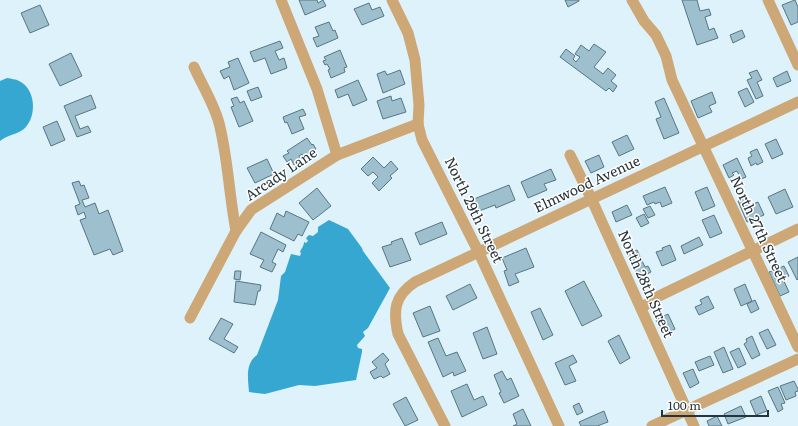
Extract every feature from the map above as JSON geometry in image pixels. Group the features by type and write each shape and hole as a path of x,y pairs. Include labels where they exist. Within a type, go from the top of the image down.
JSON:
{"street":[{"path":"281,0 317,89 337,156"},
{"name":"North 29th Street","path":"392,0 408,33 415,60 419,105 418,124 422,140 479,253 559,426"},
{"name":"North 27th Street","path":"632,0 644,21 656,35 666,56 672,80 702,146 798,347"},
{"path":"768,0 798,64"},
{"path":"194,67 219,122 224,146 236,231"},
{"name":"Elmwood Avenue","path":"445,426 398,334 395,320 395,308 408,287 415,282 479,253 591,198 798,102"},
{"name":"Arcady Lane","path":"190,318 236,231 251,210 337,156 418,124"},
{"name":"North 28th Street","path":"570,155 591,198 694,426"},
{"path":"641,308 659,296 798,229"},
{"path":"652,426 798,359"}],"water":[{"path":"7,78 18,80 25,85 32,96 33,110 32,117 25,128 20,132 0,141 0,81"},
{"path":"329,220 348,229 390,288 368,328 363,332 365,336 357,345 358,348 362,349 362,352 356,380 315,386 299,385 265,394 249,392 249,367 257,355 278,300 281,276 285,272 291,254 300,256 304,242 306,243 308,241 306,238 309,235 313,236 318,232 318,227"}],"building":[{"path":"299,0 317,0 318,3 323,0 326,6 305,15"},
{"path":"565,0 579,0 579,1 568,7"},
{"path":"682,0 697,0 700,11 709,9 711,15 705,17 709,30 714,28 718,38 697,45"},
{"path":"795,0 798,7 798,22 791,25 782,5"},
{"path":"369,3 372,10 380,7 384,16 362,25 354,9"},
{"path":"40,5 49,25 30,33 21,13"},
{"path":"329,22 333,31 335,30 338,38 317,47 313,38 319,36 315,27"},
{"path":"742,30 745,37 733,43 730,35"},
{"path":"280,41 283,48 275,51 279,60 284,58 287,68 271,74 265,58 254,62 250,52"},
{"path":"594,44 606,52 594,67 603,74 608,68 616,75 611,81 617,86 613,92 609,88 606,91 560,57 566,49 575,56 573,59 576,62 580,57 575,54 581,45 589,51"},
{"path":"340,50 347,67 344,68 345,72 331,78 328,70 330,69 323,61 326,60 324,57"},
{"path":"71,53 82,76 60,86 49,64"},
{"path":"238,58 249,83 234,90 229,76 224,79 220,71 230,67 228,62"},
{"path":"400,70 405,84 383,93 377,74 385,71 387,75"},
{"path":"757,70 762,80 757,82 763,96 756,99 747,80 752,78 749,73"},
{"path":"787,71 791,81 777,87 773,78"},
{"path":"358,80 367,100 353,106 348,94 338,98 335,90"},
{"path":"258,87 262,97 251,101 247,91"},
{"path":"747,88 754,102 745,107 738,92"},
{"path":"712,92 716,103 709,106 712,112 698,118 691,101"},
{"path":"91,95 96,108 75,116 80,129 88,126 91,132 77,137 64,106"},
{"path":"391,96 392,101 401,98 406,112 383,119 377,101"},
{"path":"237,97 240,103 244,101 253,121 239,127 231,107 234,106 231,99"},
{"path":"664,98 679,133 664,139 656,119 661,117 655,102"},
{"path":"303,109 306,115 299,117 304,129 292,134 283,117"},
{"path":"57,121 65,140 51,146 43,127"},
{"path":"627,135 634,149 619,156 612,142"},
{"path":"307,138 316,149 303,157 302,154 299,156 301,161 294,165 291,159 287,162 283,156 289,153 287,151"},
{"path":"776,139 783,154 772,159 765,144"},
{"path":"757,149 763,162 757,165 756,163 751,166 748,158 752,156 750,152"},
{"path":"599,155 604,167 591,173 585,161"},
{"path":"373,157 384,168 391,161 398,169 390,176 392,178 379,191 372,183 378,177 373,172 368,176 361,169"},
{"path":"737,158 746,177 741,179 737,171 732,173 734,175 729,178 723,165"},
{"path":"267,159 274,174 255,183 247,168"},
{"path":"551,169 556,180 544,184 547,190 528,198 521,182"},
{"path":"79,181 81,186 84,185 89,198 82,200 85,207 95,203 99,214 108,210 123,251 113,255 110,249 94,255 80,220 86,218 84,212 78,215 75,206 80,204 72,183"},
{"path":"509,185 515,200 496,208 495,205 479,211 474,199"},
{"path":"665,187 672,203 662,207 660,202 655,204 654,202 647,205 643,196"},
{"path":"707,187 715,206 703,211 695,192"},
{"path":"317,188 331,206 313,220 299,203"},
{"path":"785,189 793,207 776,214 768,197"},
{"path":"744,198 748,206 758,202 764,215 747,222 738,201"},
{"path":"627,205 632,215 616,222 612,212"},
{"path":"650,206 655,215 648,218 643,209"},
{"path":"286,211 309,222 302,236 298,234 294,241 270,229 277,213 284,217"},
{"path":"644,214 649,223 641,227 636,218"},
{"path":"714,215 722,233 710,238 702,220"},
{"path":"442,222 447,234 420,245 415,233"},
{"path":"261,232 286,245 283,252 278,249 272,262 276,264 272,272 260,267 264,260 250,254"},
{"path":"699,237 703,245 684,254 681,246"},
{"path":"402,238 411,260 390,267 382,247 392,244 391,242"},
{"path":"670,245 676,260 662,266 656,252 663,250 662,248"},
{"path":"526,248 534,267 515,274 519,282 509,286 504,271 507,270 502,258"},
{"path":"637,250 645,267 648,266 651,272 639,278 628,254"},
{"path":"798,257 798,279 797,280 788,262"},
{"path":"784,266 789,276 783,279 789,292 780,296 769,272"},
{"path":"235,271 241,271 240,280 234,279"},
{"path":"236,281 261,285 255,305 234,302"},
{"path":"584,281 602,316 582,326 565,291"},
{"path":"470,284 477,298 453,310 446,296"},
{"path":"745,284 752,301 741,306 734,289"},
{"path":"708,296 714,308 699,315 695,307 702,304 700,300"},
{"path":"755,300 759,309 751,313 747,304"},
{"path":"430,306 440,331 423,337 413,313"},
{"path":"540,308 553,335 543,340 531,312"},
{"path":"668,314 675,329 664,335 656,320"},
{"path":"221,318 233,324 224,339 238,347 234,353 209,339"},
{"path":"487,327 497,354 483,359 473,333"},
{"path":"768,329 776,345 767,349 759,333"},
{"path":"619,335 630,358 620,364 608,341"},
{"path":"752,336 760,355 752,359 744,344 747,342 746,339"},
{"path":"438,338 446,356 457,352 466,371 454,376 453,372 443,377 428,342"},
{"path":"724,347 733,369 723,373 714,352"},
{"path":"739,348 746,364 738,368 730,352"},
{"path":"383,353 389,360 385,364 390,374 383,378 381,376 374,379 370,372 377,368 372,362"},
{"path":"573,355 577,362 569,366 576,381 565,385 555,363"},
{"path":"710,356 714,365 699,371 695,362"},
{"path":"693,369 699,383 690,388 683,373"},
{"path":"502,371 507,380 511,378 519,396 504,403 499,393 501,392 494,375"},
{"path":"794,381 798,389 798,391 795,392 796,396 786,400 780,386"},
{"path":"467,384 474,400 483,396 487,405 462,417 451,391"},
{"path":"778,387 785,403 781,404 783,409 778,412 768,391"},
{"path":"761,396 767,411 756,415 750,401"},
{"path":"406,397 418,420 405,426 393,404"},
{"path":"579,403 583,412 577,415 573,406"},
{"path":"741,406 746,417 728,424 724,414"},
{"path":"523,409 531,426 513,426 517,424 513,414"},
{"path":"604,411 608,422 597,426 581,426 579,422"},
{"path":"717,416 722,426 709,426 707,421"}]}
